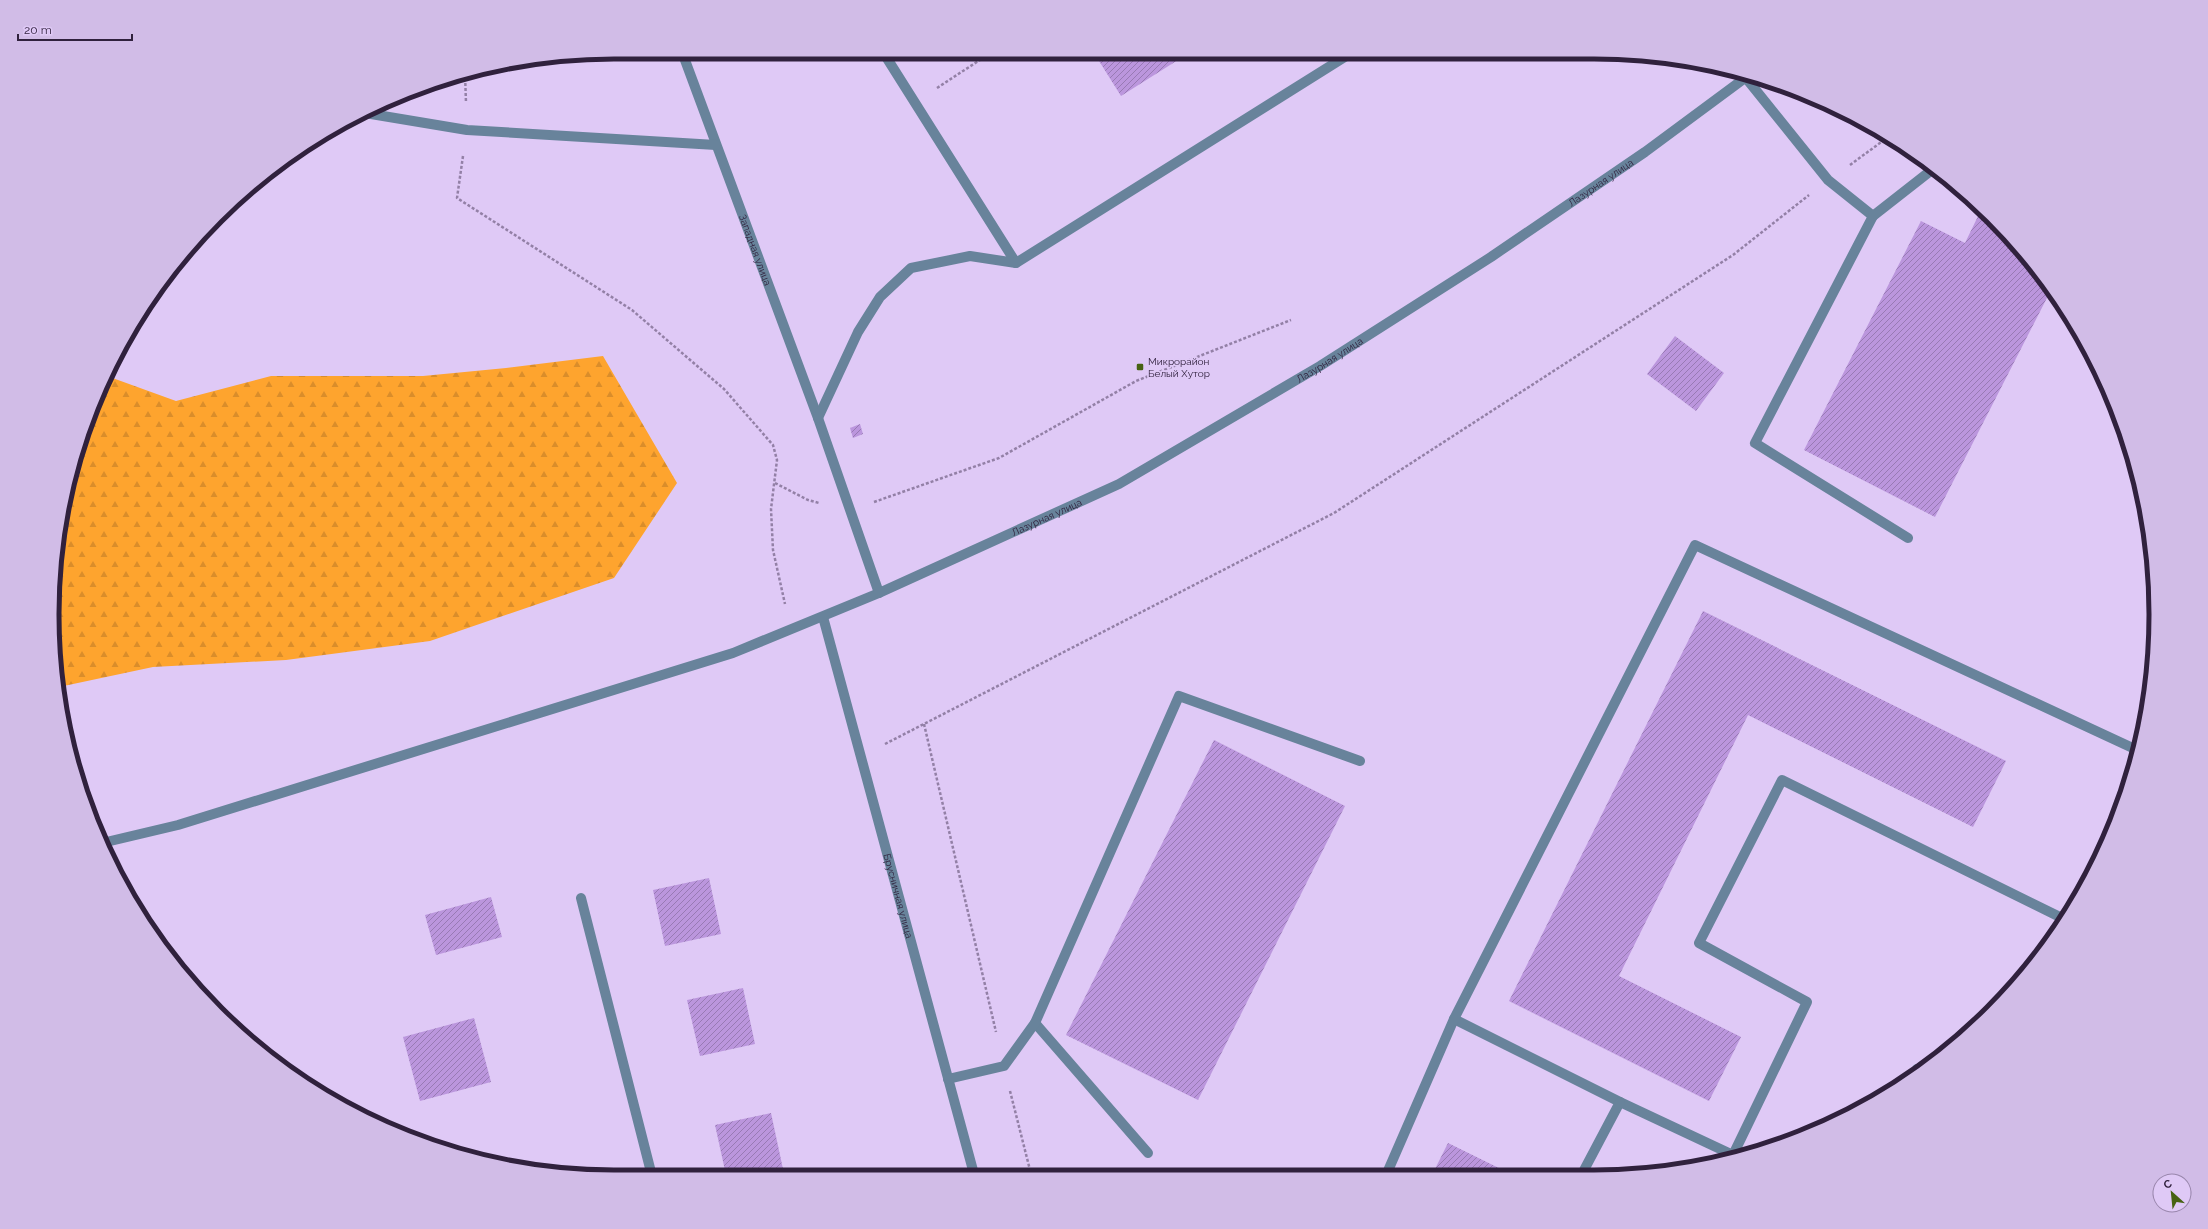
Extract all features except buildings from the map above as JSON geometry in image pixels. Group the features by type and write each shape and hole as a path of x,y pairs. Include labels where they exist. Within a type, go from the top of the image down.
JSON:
{"street":[{"name":"Западная улица","path":"685,59 818,418 879,593"},
{"path":"887,59 1016,263"},
{"path":"818,418 858,332 880,297 911,268 970,256 1016,263 1341,59"},
{"name":"Лазурная улица","path":"108,842 178,825 733,653 879,593 1119,484 1320,366 1491,257 1645,152 1744,80"},
{"path":"1752,82 1828,180 1874,216"},
{"path":"373,114 467,130 716,145"},
{"path":"1908,538 1755,443 1874,216 1930,172"},
{"path":"1388,1170 1454,1019 1695,545 2132,748"},
{"name":"Брусничная улица","path":"823,617 973,1170"},
{"path":"948,1079 1004,1066 1035,1023 1179,696 1360,761"},
{"path":"1735,1152 1807,1002 1699,943 1782,780 2059,917"},
{"path":"581,898 650,1170"},
{"path":"1454,1019 1620,1102 1729,1153"},
{"path":"1035,1023 1148,1153"},
{"path":"1584,1170 1620,1102"}],"path":[{"path":"914,102 981,59"},
{"path":"465,80 467,130 457,198 632,310 724,389 773,445 777,460 771,510 773,550 791,630"},
{"path":"861,756 1334,513 1733,255 1828,180 1883,141"},
{"path":"774,483 808,500 850,510 999,458 1136,381 1291,320"},
{"path":"924,724 1004,1066 1030,1170"}],"green space":[{"path":"603,356 677,483 614,578 430,641 286,660 153,667 64,686 60,651 59,614 60,578 64,542 70,506 88,436 112,378 176,401 271,376 423,376 506,368"}],"place":[{"name":"Микрорайон Белый Хутор","path":"1140,367"}]}
